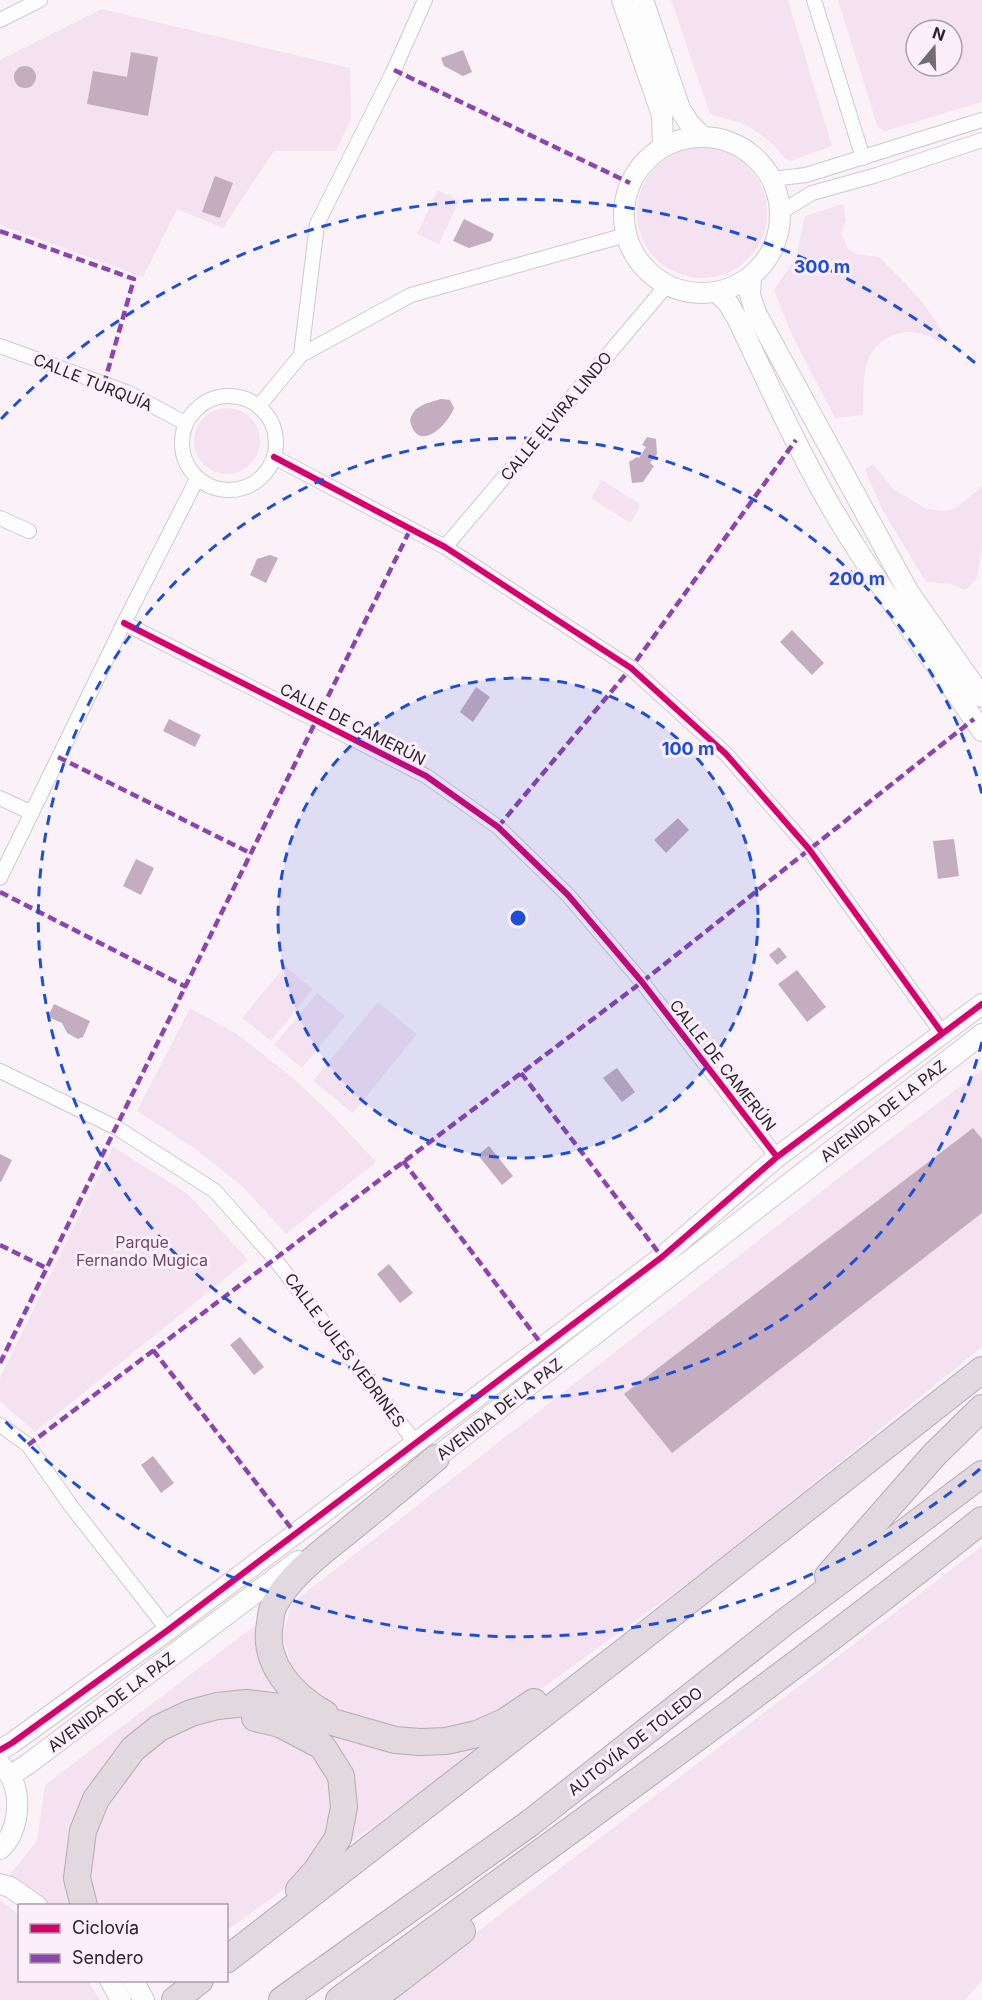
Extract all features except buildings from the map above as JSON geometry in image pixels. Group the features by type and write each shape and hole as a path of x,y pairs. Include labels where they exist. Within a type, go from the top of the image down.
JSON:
{"highway":[{"path":"228,1958 630,1647 982,1370"},
{"path":"785,1622 934,1455 982,1408"},
{"path":"363,1732 323,1713 305,1701 277,1671 270,1652 268,1633 273,1607 294,1576 436,1458"},
{"name":"AUTOVÍA DE TOLEDO","path":"282,2000 530,1823 785,1622 982,1474"},
{"name":"AUTOVÍA DE TOLEDO","path":"339,2000 748,1700 907,1580 982,1520"},
{"path":"84,1904 77,1878 83,1832 96,1799 133,1749 159,1728 191,1713 218,1706 246,1703 280,1707 395,1740 446,1741 477,1734 504,1722 593,1661 630,1647"},
{"path":"98,1904 93,1894 97,1845 112,1797 144,1756 184,1728 204,1722 249,1717 280,1724 322,1746 341,1776 344,1807 338,1838 316,1871 254,1938"},
{"path":"372,2000 514,1890 552,1843"},
{"path":"175,2000 198,1982"}],"street":[{"path":"0,20 40,0"},
{"path":"301,355 317,224 394,70 425,0"},
{"path":"622,0 662,115 663,147"},
{"path":"643,0 680,109 689,123 703,137"},
{"path":"814,0 863,158"},
{"path":"772,179 806,175 982,120"},
{"path":"703,137 724,140 743,148 760,162 772,179 781,212 779,231 773,249 762,266 751,277 733,287 717,292 692,293 667,285 649,273 634,255 626,235 624,208 630,183 644,162 663,147 682,139 703,137"},
{"path":"781,212 812,193 877,175 982,140"},
{"path":"259,406 301,355 411,295 626,235"},
{"path":"751,277 750,294 756,313 908,591 982,698"},
{"name":"CALLE ELVIRA LINDO","path":"445,548 667,285"},
{"path":"717,292 728,303 738,320 796,440 834,511 882,588 982,731"},
{"name":"CALLE TURQUÍA","path":"0,346 129,393 185,423"},
{"path":"223,396 242,397 259,406 270,419 276,440 274,457 269,468 259,480 244,488 226,491 197,479 190,471 182,453 181,436 185,423 193,411 207,400 223,396"},
{"path":"274,457 445,548 632,668 726,754 825,870 942,1033"},
{"path":"0,878 123,623 197,479"},
{"path":"0,518 29,531"},
{"name":"CALLE DE CAMERÚN","path":"123,623 426,776 498,827 568,895 642,982 777,1157"},
{"path":"0,798 32,813"},
{"path":"0,1750 168,1630 662,1257 777,1157 982,1004"},
{"name":"AVENIDA DE LA PAZ","path":"5,1770 436,1458 982,1034"},
{"name":"CALLE JULES VEDRINES","path":"0,1071 117,1128 215,1191 274,1258 416,1442"},
{"path":"0,1425 28,1445 71,1506 168,1630"},
{"path":"0,1849 15,1824 18,1799 5,1770"},
{"path":"0,1884 10,1887 36,1904"},
{"path":"111,1982 121,2000"},
{"path":"134,1982 144,2000"}],"green space":[{"path":"671,0 788,0 832,146 791,161 785,159 773,144 753,129 710,114"},
{"path":"838,0 982,0 982,102 885,131 878,128"},
{"path":"102,9 350,68 351,119 336,151 274,151 223,228 177,209 143,277 0,225 0,60"},
{"path":"702,148 727,153 748,167 762,188 767,213 762,238 748,259 727,273 702,278 677,273 656,259 642,238 637,213 642,188 656,167 677,153"},
{"path":"438,190 459,201 439,244 417,234"},
{"path":"843,204 846,220 841,233 848,249 856,254 879,257 924,304 946,338 939,342 929,336 908,332 897,334 879,344 872,352 865,369 863,415 835,418 792,335 774,290 796,257 805,216"},
{"path":"227,408 240,411 250,418 257,428 260,441 257,454 250,464 240,471 227,474 214,471 204,464 197,454 194,441 197,428 204,418 214,411"},
{"path":"873,464 894,490 927,509 946,511 957,507 982,485 982,549 976,580 965,590 951,584 926,582 883,511 865,470"},
{"path":"602,480 641,505 630,523 591,498"},
{"path":"285,966 313,989 271,1041 242,1018"},
{"path":"317,993 345,1016 302,1068 274,1045"},
{"path":"378,1002 417,1034 353,1113 313,1081"},
{"path":"190,1008 237,1034 294,1079 376,1162 286,1234 243,1187 194,1148 137,1111"},
{"path":"982,1070 982,1347 707,1569 530,1697 489,1721 446,1730 383,1730 342,1713 297,1681 282,1636 292,1603 853,1167"},
{"name":"Parque Fernando Mugica","path":"113,1147 188,1194 248,1260 35,1432 0,1401 0,1378"},
{"path":"982,1546 982,1980 965,2000 380,2000 443,1958"},
{"path":"261,1621 329,1732 493,1741 228,1929 228,1904 40,1904 6,1879 37,1841 45,1785"},
{"path":"0,1900 18,1914 18,1982 89,1982 100,2000 0,2000"}],"shaded area":[{"path":"463,50 472,72 463,76 444,66 441,58"},
{"path":"131,52 158,57 148,116 87,104 93,71 127,77"},
{"path":"25,66 33,69 36,77 33,85 25,88 17,85 14,77 17,69"},
{"path":"215,176 233,183 220,218 202,212"},
{"path":"464,219 494,234 491,241 469,248 453,241"},
{"path":"441,399 450,400 454,408 450,415 432,434 419,435 414,431 410,421 414,411"},
{"path":"647,437 656,439 657,454 650,463 654,466 643,482 632,483 629,462 639,458 646,447 642,445"},
{"path":"270,555 278,558 266,583 250,575 257,559"},
{"path":"792,630 824,663 812,675 780,642"},
{"path":"476,687 490,697 473,722 460,712"},
{"path":"169,719 201,735 195,747 163,731"},
{"path":"678,818 689,830 666,853 654,840"},
{"path":"954,839 959,876 938,879 933,841"},
{"path":"136,859 154,868 141,895 123,886"},
{"path":"779,947 787,957 777,965 769,955"},
{"path":"797,970 826,1007 807,1022 778,984"},
{"path":"54,1004 90,1021 83,1037 78,1039 67,1033 62,1023 48,1017"},
{"path":"617,1068 635,1092 622,1102 603,1078"},
{"path":"973,1128 982,1139 982,1213 672,1453 624,1394"},
{"path":"489,1146 513,1176 502,1185 478,1155"},
{"path":"0,1154 12,1160 1,1182 0,1182"},
{"path":"389,1264 413,1293 400,1303 377,1274"},
{"path":"240,1337 264,1367 254,1375 230,1345"},
{"path":"153,1456 174,1483 161,1493 141,1465"}],"marked path":[{"path":"394,70 630,183"},
{"path":"0,231 134,279 104,384"},
{"path":"498,827 631,668 796,440"},
{"path":"0,1363 410,530"},
{"path":"28,1445 642,982 974,719"},
{"path":"58,757 250,853"},
{"path":"0,892 186,987"},
{"path":"521,1073 662,1257"},
{"path":"403,1161 543,1346"},
{"path":"0,1245 46,1268"},
{"path":"153,1350 295,1533"}],"cycle path":[{"path":"274,457 445,547 631,668 726,754 809,849 942,1033"},
{"path":"124,623 426,776 498,827 568,895 642,982 777,1157"},
{"path":"0,1750 168,1630 662,1257 777,1157 982,1004"}]}
